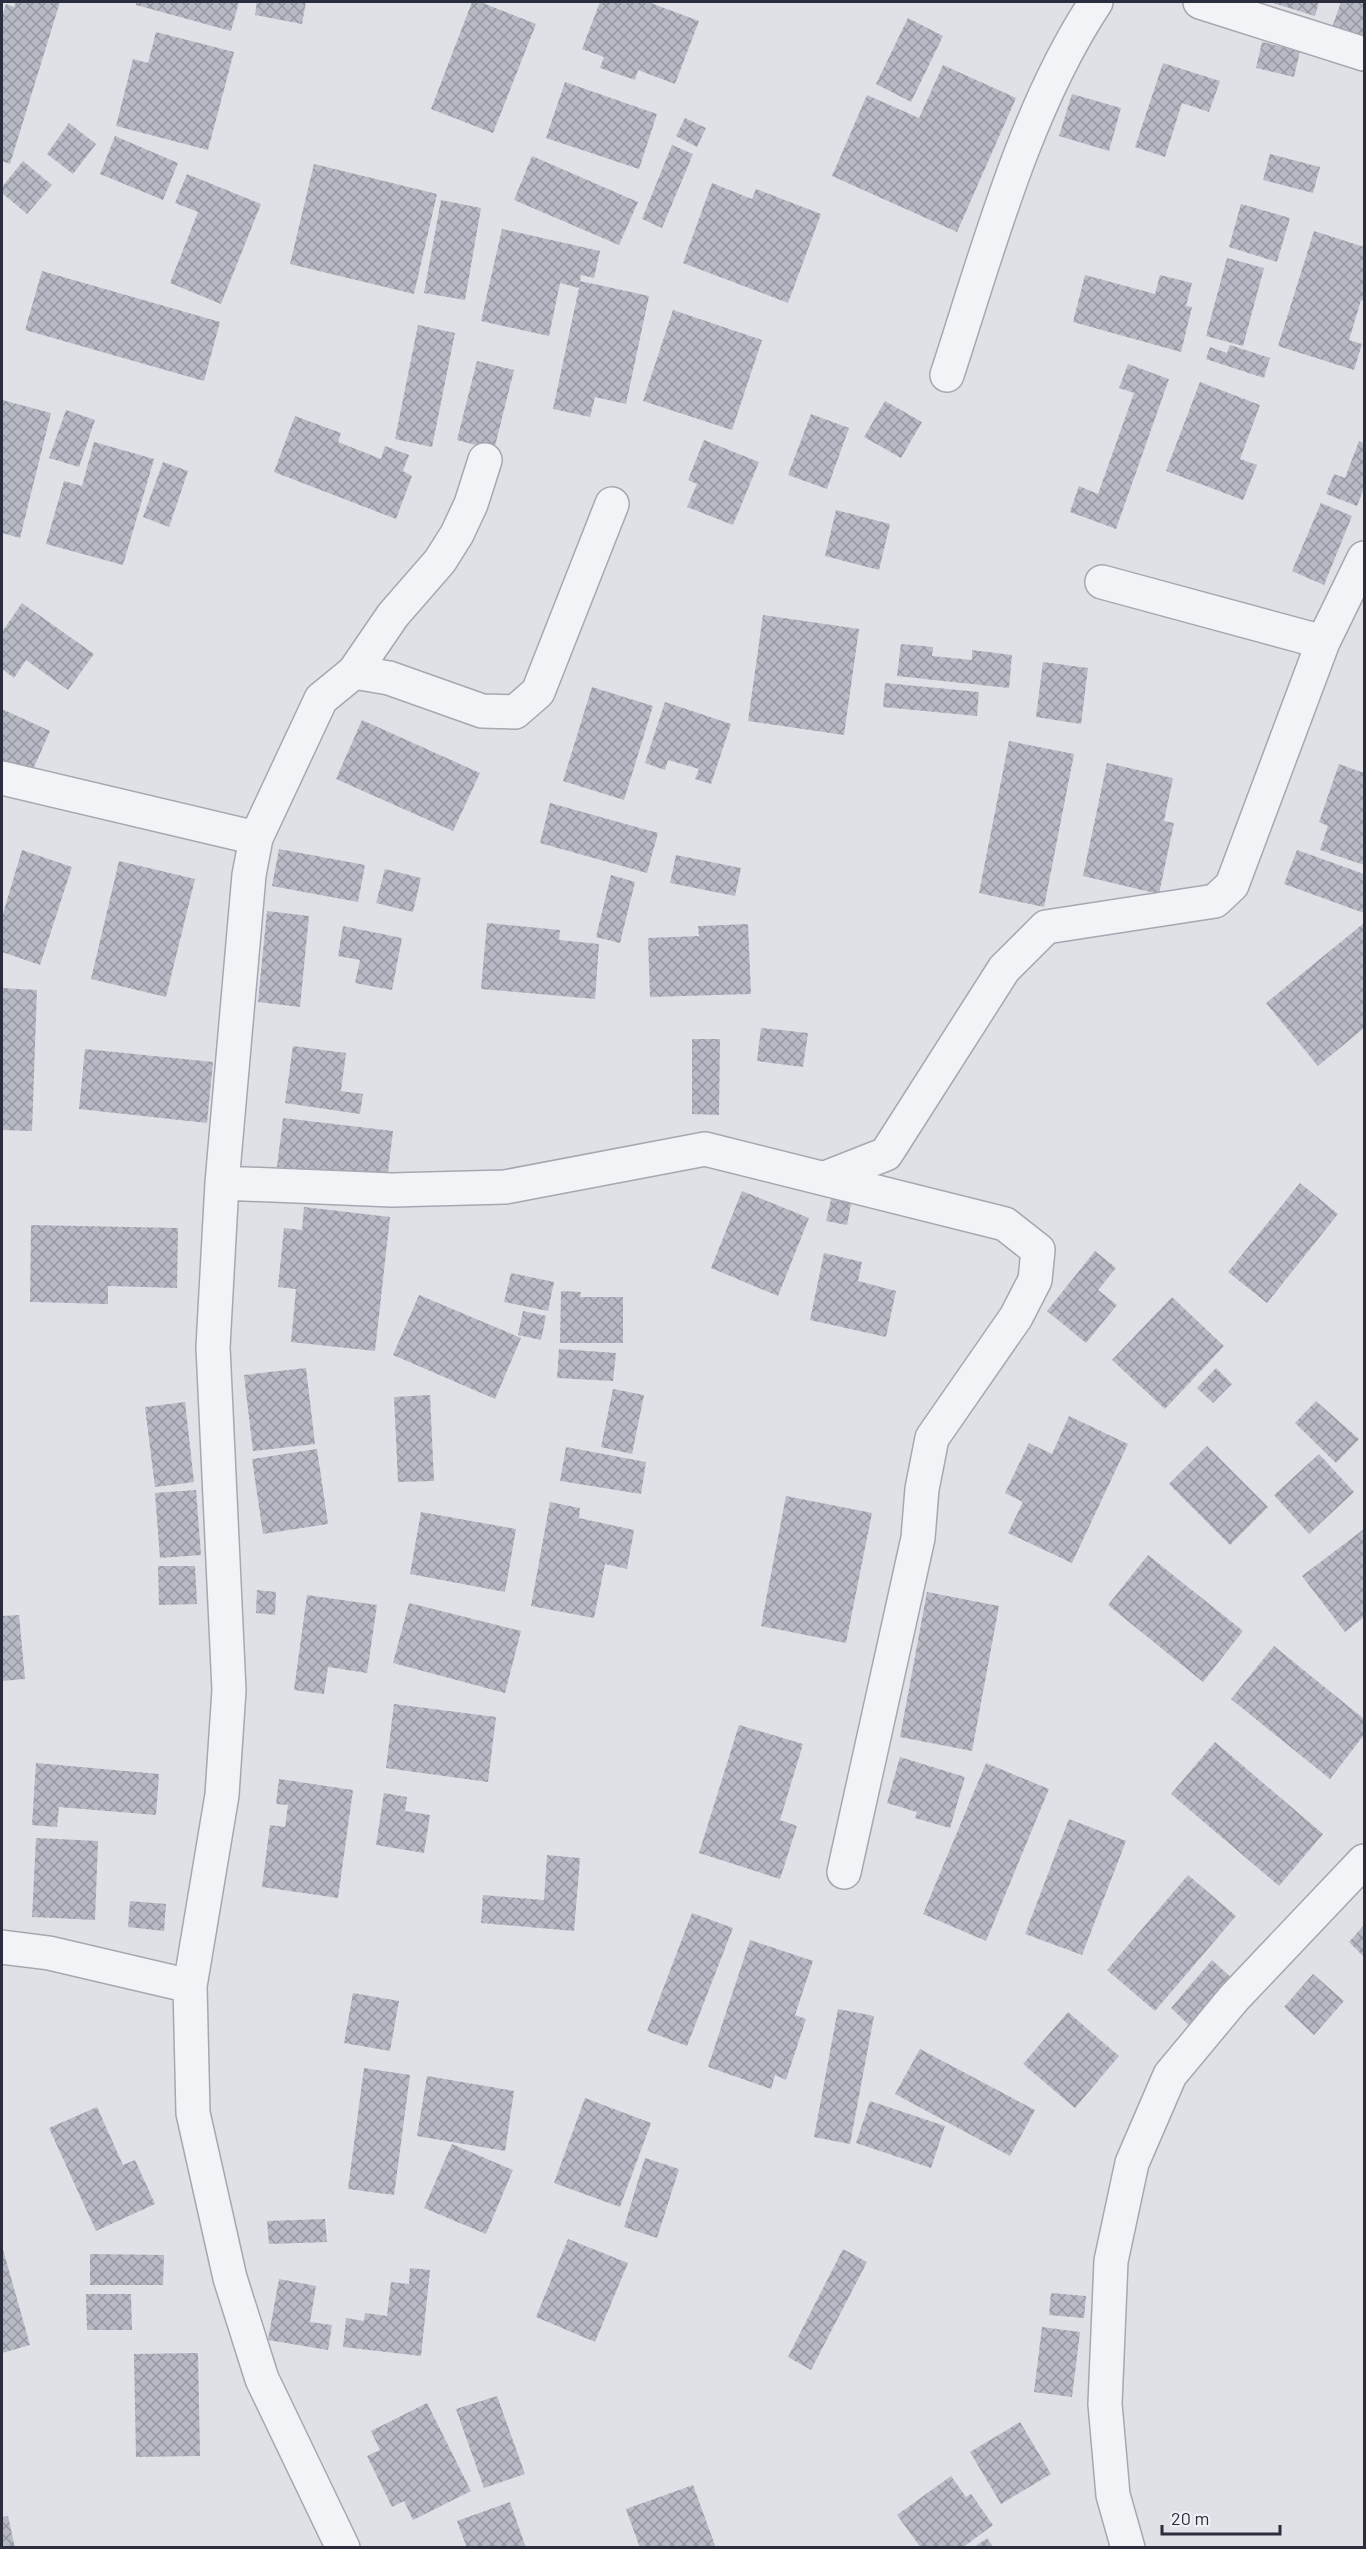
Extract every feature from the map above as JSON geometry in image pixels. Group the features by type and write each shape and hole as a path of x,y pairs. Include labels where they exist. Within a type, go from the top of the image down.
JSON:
{"street":[{"path":"947,375 1014,172 1059,69 1083,20 1096,2"},
{"path":"1200,2 1365,54"},
{"path":"343,2547 262,2379 230,2278 193,2113 190,1986 222,1795 229,1690 213,1347 222,1183 249,875 256,838 321,699 354,672 393,615 440,561 457,534 471,504 485,460"},
{"path":"354,672 388,678 482,711 515,712 538,692 612,504"},
{"path":"825,1178 886,1154 1004,969 1046,927 1215,901 1232,885 1323,642 1365,558"},
{"path":"1102,582 1323,642"},
{"path":"2,778 256,838"},
{"path":"222,1183 392,1190 505,1187 705,1149 1005,1224 1038,1250 1035,1280 1016,1317 932,1438 922,1490 918,1538 844,1872"},
{"path":"1128,2547 1113,2495 1106,2404 1111,2261 1132,2163 1170,2075 1234,1998 1365,1861"},
{"path":"2,1947 49,1953 190,1986"}],"building":[{"path":"16,2 60,2 10,164 2,161 2,17 6,4 14,7"},
{"path":"136,2 239,2 231,31 136,5"},
{"path":"257,2 306,2 302,24 255,15"},
{"path":"472,2 480,2 536,24 493,133 431,109"},
{"path":"600,2 648,2 699,21 675,84 638,70 635,80 600,68 604,57 582,49"},
{"path":"1270,2 1319,2 1315,16"},
{"path":"1341,2 1364,2 1364,42 1331,30"},
{"path":"908,18 943,36 911,102 876,84"},
{"path":"156,32 234,52 208,150 116,126 133,59 148,63"},
{"path":"1262,42 1300,51 1294,77 1256,68"},
{"path":"1163,63 1220,81 1209,112 1182,103 1165,157 1135,147"},
{"path":"943,65 1016,98 957,232 832,176 867,95 919,118"},
{"path":"565,82 657,114 639,169 546,138"},
{"path":"1072,94 1121,108 1109,151 1059,136"},
{"path":"685,118 706,128 697,147 676,136"},
{"path":"69,123 96,144 73,174 47,154"},
{"path":"115,136 178,163 163,200 100,174"},
{"path":"672,145 693,154 662,228 642,219"},
{"path":"1270,154 1320,167 1313,193 1263,180"},
{"path":"532,156 638,202 619,245 514,200"},
{"path":"23,161 52,185 27,214 2,193 2,187"},
{"path":"314,164 437,194 414,294 290,264"},
{"path":"187,174 261,204 221,304 170,283 198,212 175,203"},
{"path":"712,183 752,199 756,189 821,214 788,303 683,263"},
{"path":"441,200 481,208 465,300 424,293"},
{"path":"1241,204 1290,218 1277,262 1229,247"},
{"path":"502,229 600,251 594,278 581,275 580,281 649,296 626,404 595,397 590,417 553,409 579,288 560,283 549,336 481,321"},
{"path":"1314,231 1364,247 1364,301 1361,300 1349,340 1362,344 1354,370 1278,346"},
{"path":"1227,258 1264,268 1243,346 1206,336"},
{"path":"42,271 220,322 204,381 25,330"},
{"path":"1085,275 1155,294 1160,275 1192,283 1186,306 1192,307 1181,352 1073,322"},
{"path":"673,310 762,340 732,430 643,401"},
{"path":"418,325 455,333 432,447 395,439"},
{"path":"1230,345 1270,358 1264,378 1206,359 1210,347 1227,353"},
{"path":"477,361 514,370 494,450 457,440"},
{"path":"1128,364 1169,379 1116,529 1070,512 1079,486 1098,494 1134,393 1119,388"},
{"path":"1200,382 1260,405 1240,459 1257,465 1243,500 1166,471"},
{"path":"2,400 51,413 20,538 2,533"},
{"path":"885,401 922,422 901,458 864,437"},
{"path":"66,410 95,420 79,467 49,458"},
{"path":"811,414 849,428 827,489 788,475"},
{"path":"295,416 341,433 338,442 381,459 385,446 409,455 403,471 412,476 396,519 274,472"},
{"path":"704,440 759,462 733,525 687,507 697,484 688,480"},
{"path":"1359,441 1364,443 1364,488 1357,506 1326,494 1334,474 1345,478"},
{"path":"94,442 154,459 123,565 46,544 64,481 82,486"},
{"path":"163,462 188,471 169,527 143,517"},
{"path":"1321,503 1352,516 1324,585 1292,571"},
{"path":"836,510 890,524 879,570 825,556"},
{"path":"22,603 94,654 68,690 26,660 14,678 2,669 2,632"},
{"path":"763,615 859,629 844,735 748,721"},
{"path":"901,644 933,647 932,656 972,660 972,650 1012,655 1009,688 897,676"},
{"path":"1043,662 1088,668 1081,724 1036,717"},
{"path":"885,683 979,692 977,716 883,707"},
{"path":"592,687 653,706 624,800 563,781"},
{"path":"665,702 731,724 711,784 695,779 699,769 668,760 665,770 645,763"},
{"path":"2,709 50,731 31,774 2,761"},
{"path":"362,720 480,773 453,831 336,779"},
{"path":"1009,741 1074,754 1044,907 979,893"},
{"path":"1107,763 1173,778 1164,821 1174,823 1159,894 1083,876"},
{"path":"1339,764 1364,773 1364,865 1320,850 1328,826 1319,822"},
{"path":"550,803 658,833 647,873 540,843"},
{"path":"279,849 365,865 358,902 272,886"},
{"path":"22,850 72,867 40,965 2,952 2,917"},
{"path":"1297,850 1364,874 1364,913 1284,884"},
{"path":"676,855 741,868 735,896 670,883"},
{"path":"119,861 195,879 166,997 91,979"},
{"path":"385,869 421,878 413,912 376,903"},
{"path":"611,875 635,882 620,943 596,937"},
{"path":"267,911 309,916 300,1007 258,1002"},
{"path":"487,923 560,930 559,940 599,944 595,999 481,989"},
{"path":"1364,923 1364,1028 1318,1066 1266,1003"},
{"path":"748,924 751,994 650,997 648,938 699,936 698,926"},
{"path":"343,926 402,938 392,990 355,983 360,960 338,956"},
{"path":"2,988 37,990 32,1131 2,1130"},
{"path":"761,1028 808,1033 803,1067 757,1061"},
{"path":"692,1039 720,1039 719,1115 692,1114"},
{"path":"293,1046 346,1053 341,1091 363,1094 360,1114 285,1103"},
{"path":"85,1049 213,1062 207,1123 79,1109"},
{"path":"283,1118 393,1131 387,1180 277,1167"},
{"path":"1300,1183 1338,1214 1267,1303 1228,1272"},
{"path":"742,1191 809,1218 778,1296 711,1268"},
{"path":"832,1195 852,1199 847,1225 826,1221"},
{"path":"304,1207 390,1217 375,1351 291,1342 296,1289 278,1287 284,1228 302,1230"},
{"path":"31,1225 178,1228 177,1288 108,1286 108,1304 30,1302"},
{"path":"1095,1251 1116,1268 1098,1290 1117,1305 1086,1343 1047,1311"},
{"path":"824,1253 862,1262 858,1281 896,1291 886,1337 810,1320"},
{"path":"511,1273 554,1282 548,1311 504,1302"},
{"path":"561,1291 581,1292 580,1297 623,1297 623,1343 560,1343"},
{"path":"419,1295 521,1338 495,1399 393,1355"},
{"path":"1172,1297 1224,1346 1165,1409 1112,1360"},
{"path":"523,1311 546,1316 541,1340 518,1335"},
{"path":"559,1349 616,1353 613,1381 557,1378"},
{"path":"306,1368 315,1444 253,1451 244,1375"},
{"path":"1216,1368 1232,1384 1213,1403 1197,1388"},
{"path":"613,1389 644,1395 632,1454 601,1447"},
{"path":"430,1395 434,1481 398,1482 394,1397"},
{"path":"1316,1401 1359,1439 1336,1463 1295,1423"},
{"path":"185,1402 194,1482 155,1487 145,1407"},
{"path":"1069,1416 1128,1444 1072,1563 1008,1533 1023,1502 1005,1493 1029,1443 1052,1454"},
{"path":"1207,1446 1268,1507 1230,1545 1169,1484"},
{"path":"566,1447 646,1462 641,1494 560,1481"},
{"path":"317,1449 328,1524 263,1534 252,1459"},
{"path":"1319,1454 1354,1492 1309,1534 1274,1495"},
{"path":"196,1490 201,1555 160,1558 155,1493"},
{"path":"786,1496 872,1513 846,1643 761,1626"},
{"path":"550,1502 580,1508 579,1518 634,1530 627,1569 605,1564 594,1618 531,1606"},
{"path":"421,1512 516,1529 505,1592 410,1574"},
{"path":"1364,1529 1364,1617 1345,1632 1302,1576"},
{"path":"1148,1555 1243,1631 1203,1682 1108,1605"},
{"path":"158,1566 195,1566 197,1604 159,1605"},
{"path":"257,1590 276,1592 275,1615 256,1613"},
{"path":"927,1592 999,1606 972,1751 900,1737"},
{"path":"307,1595 377,1605 367,1673 328,1667 324,1694 294,1690"},
{"path":"409,1603 521,1631 505,1693 393,1663"},
{"path":"19,1615 25,1679 2,1681 2,1616"},
{"path":"1274,1646 1364,1719 1364,1735 1330,1779 1231,1699"},
{"path":"394,1704 496,1717 488,1782 386,1768"},
{"path":"739,1725 803,1744 780,1820 797,1826 780,1879 699,1853"},
{"path":"1215,1742 1323,1834 1279,1886 1171,1794"},
{"path":"900,1757 965,1777 950,1828 915,1818 917,1812 887,1803"},
{"path":"36,1763 159,1774 156,1815 59,1807 57,1827 32,1825"},
{"path":"986,1763 1049,1789 986,1941 923,1914"},
{"path":"279,1779 353,1790 338,1898 262,1887 270,1825 285,1827 288,1805 276,1804"},
{"path":"384,1793 407,1797 405,1811 430,1815 424,1853 376,1845"},
{"path":"1069,1819 1126,1841 1082,1955 1025,1934"},
{"path":"36,1838 98,1841 95,1920 32,1917"},
{"path":"547,1855 580,1858 574,1931 481,1923 483,1895 544,1900"},
{"path":"1188,1875 1236,1916 1155,2011 1107,1970"},
{"path":"130,1901 166,1904 164,1931 128,1927"},
{"path":"692,1913 733,1928 687,2046 647,2031"},
{"path":"1364,1925 1364,1957 1349,1942"},
{"path":"750,1940 813,1961 795,2015 806,2019 786,2080 775,2075 771,2089 708,2067"},
{"path":"1212,1960 1234,1980 1192,2028 1171,2008"},
{"path":"1313,1974 1344,2001 1314,2035 1284,2007"},
{"path":"353,1993 399,2001 390,2051 344,2043"},
{"path":"838,2009 874,2016 850,2144 814,2137"},
{"path":"1068,2012 1119,2056 1075,2108 1023,2064"},
{"path":"920,2049 1035,2110 1010,2156 895,2094"},
{"path":"364,2068 410,2075 394,2195 348,2189"},
{"path":"427,2076 514,2091 505,2151 417,2136"},
{"path":"585,2098 651,2123 620,2207 554,2183"},
{"path":"870,2101 945,2126 931,2168 856,2143"},
{"path":"97,2107 123,2165 135,2160 155,2204 96,2231 49,2128"},
{"path":"452,2144 513,2170 486,2234 424,2208"},
{"path":"645,2158 679,2169 657,2238 624,2227"},
{"path":"325,2219 327,2242 269,2244 267,2221"},
{"path":"568,2239 628,2263 595,2342 536,2317"},
{"path":"2,2246 30,2345 2,2353"},
{"path":"843,2249 867,2262 811,2370 788,2357"},
{"path":"90,2254 164,2255 163,2285 90,2285"},
{"path":"410,2268 430,2270 421,2356 343,2347 346,2318 364,2321 365,2313 387,2316 391,2282 409,2284"},
{"path":"279,2279 316,2286 310,2322 332,2325 328,2350 268,2340"},
{"path":"1051,2293 1086,2296 1084,2318 1049,2315"},
{"path":"86,2294 131,2294 132,2330 87,2330"},
{"path":"1042,2327 1080,2332 1072,2397 1034,2392"},
{"path":"198,2353 200,2456 136,2457 134,2354"},
{"path":"497,2396 525,2474 484,2488 456,2409"},
{"path":"427,2403 471,2491 413,2520 404,2501 392,2507 367,2456 380,2450 371,2431"},
{"path":"1020,2422 1051,2474 1001,2504 970,2452"},
{"path":"951,2476 966,2497 971,2494 993,2525 962,2548 921,2548 897,2515"},
{"path":"693,2485 716,2548 640,2548 626,2509"},
{"path":"510,2502 526,2548 467,2548 457,2521"},
{"path":"8,2516 15,2548 2,2548 2,2517"},
{"path":"987,2538 994,2548 973,2548"}]}
